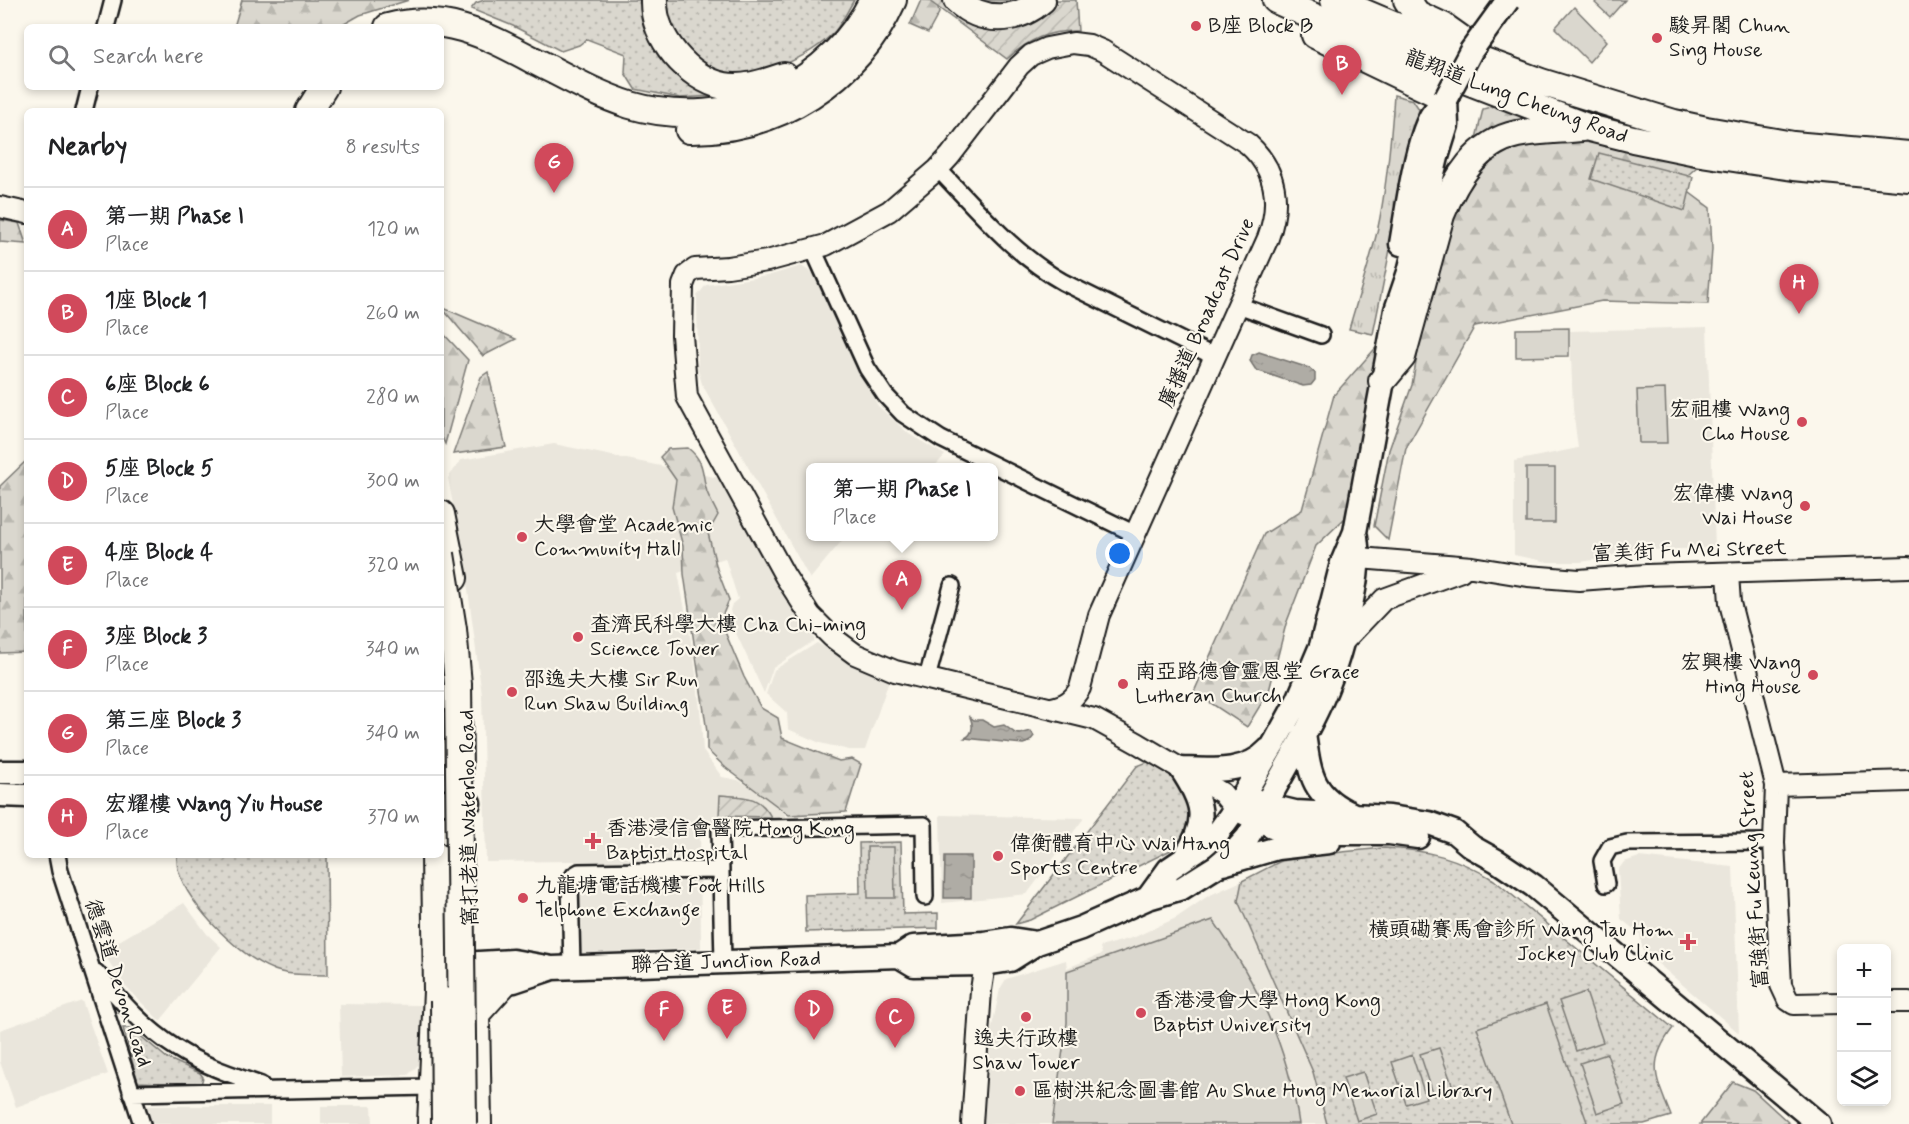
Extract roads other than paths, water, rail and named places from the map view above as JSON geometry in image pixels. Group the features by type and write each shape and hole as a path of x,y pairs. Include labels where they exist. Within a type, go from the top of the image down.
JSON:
{"main road":[{"path":"654,0 656,18 668,44 693,71 726,86 758,84 828,60"},
{"path":"444,26 466,29 489,37 611,98 645,109 710,112 758,102 801,81 828,60 853,33 873,0"},
{"path":"444,40 483,52 586,105 626,121 664,129 710,129 759,120 790,108 818,92 857,56 879,26 893,0"},
{"path":"957,0 977,14 998,18 1020,15 1042,0"},
{"path":"1271,0 1304,29 1343,50 1446,98"},
{"name":"龍翔道 Lung Cheung Road","path":"1276,0 1395,53 1589,128 1701,153 1825,171 1909,178"},
{"name":"龍翔道 Lung Cheung Road","path":"1334,0 1438,44 1541,82 1640,113 1706,130 1793,145 1909,155"},
{"path":"1407,0 1417,14 1443,26 1503,67"},
{"path":"1148,898 1168,869 1216,834 1233,799 1275,742 1298,700 1321,646 1350,560 1396,310 1397,268 1428,155 1430,118 1446,98 1471,51 1508,0"},
{"path":"418,24 434,24"},
{"path":"292,108 300,90"},
{"path":"311,108 322,90"},
{"path":"1382,381 1402,357 1434,237 1449,195 1474,158 1487,146 1510,135 1589,128"},
{"name":"窩打老道 Waterloo Road","path":"444,529 454,579 465,661 470,774 471,1003 476,1014 478,1124"},
{"name":"聯合道 Junction Road","path":"437,973 471,972 513,961 562,968 899,956 914,965 984,953 1010,960 1037,943 1081,928 1148,898 1182,888 1217,866 1247,838 1317,710 1343,642 1355,588 1350,560"},
{"name":"窩打老道 Waterloo Road","path":"444,573 453,629 458,684 463,1124"},
{"path":"1304,734 1309,766 1317,787 1328,801 1356,825"},
{"path":"1181,770 1213,770 1242,766 1254,762 1275,742"},
{"path":"1181,770 1196,791 1202,812 1196,840 1183,860"},
{"path":"0,772 24,772"},
{"path":"444,774 470,774"},
{"path":"0,795 24,796"},
{"path":"1233,799 1262,813 1295,812 1356,825 1402,818 1429,823 1454,832 1472,847 1534,886 1819,1124"},
{"path":"444,802 469,803"},
{"path":"1217,866 1276,848 1332,842 1356,825"},
{"name":"窩打老道 Waterloo Road","path":"431,1124 437,973 435,858"},
{"name":"窩打老道 Waterloo Road","path":"444,858 445,1124"},
{"name":"聯合道 Junction Road","path":"471,972 505,982 562,968"},
{"path":"476,1014 505,982"},
{"path":"432,1080 452,1059 461,1060 478,1074"}],"street":[{"path":"107,24 113,0"},
{"name":"廣播道 Broadcast Drive","path":"1080,688 1098,615 1268,238 1275,218 1275,187 1268,168 1255,151 1242,140 1103,51 1089,45 1073,44 1047,48 1031,55 1019,66 938,169 889,211 813,249 756,263 695,269 687,275 683,285 682,335 687,397 784,576 810,615 832,638 855,654 883,667 1094,719 1233,799"},
{"path":"85,108 89,90"},
{"path":"938,169 1014,247 1039,268 1215,357"},
{"path":"0,207 24,212"},
{"path":"813,249 867,368 885,395 903,414 940,439 989,463"},
{"path":"1238,305 1321,335"},
{"path":"998,467 1135,534"},
{"name":"富美街 Fu Mei Street","path":"1350,560 1472,567 1527,576 1579,580 1646,575 1909,567"},
{"name":"富美街 Fu Mei Street","path":"1343,642 1384,598 1472,567"},
{"name":"富強街 Fu Keung Street","path":"1728,574 1730,603 1776,785 1774,842 1781,985 1788,1000 1794,1004 1837,1003"},
{"path":"927,678 952,586"},
{"path":"1052,708 1065,705 1074,698 1080,688"},
{"path":"1080,688 1086,706 1094,719"},
{"path":"1776,785 1909,781"},
{"path":"723,963 720,829 924,825 925,897"},
{"path":"1606,884 1602,861 1610,848 1626,843 1774,842"},
{"name":"德雲道 Devon Road","path":"58,858 142,1124"},
{"path":"562,968 570,882 574,875 579,872 721,870"},
{"path":"972,1124 984,953"},
{"path":"92,967 128,1009 175,1048 209,1066 271,1089"},
{"path":"1891,1002 1909,1002"},
{"path":"131,1093 271,1089 432,1080"}],"water":[{"path":"1259,352 1309,368 1315,373 1315,380 1311,385 1303,386 1256,370 1250,361 1252,355"},
{"path":"970,717 974,720 982,720 994,727 1004,725 1015,733 1031,731 1034,736 1029,742 1023,744 965,738 972,729"},
{"path":"945,856 971,856 971,898 944,898"}],"place":[{"name":"B座 Block B","path":"1196,26"},
{"name":"駿昇閣 Chun Sing House","path":"1657,38"},
{"name":"1座 Block 1","path":"1342,95"},
{"name":"第三座 Block 3","path":"554,193"},
{"name":"宏耀樓 Wang Yiu House","path":"1799,314"},
{"name":"宏祖樓 Wang Cho House","path":"1802,422"},
{"name":"宏偉樓 Wang Wai House","path":"1805,506"},
{"name":"大學會堂 Academic Community Hall","path":"522,537"},
{"name":"第一期 Phase I","path":"902,610"},
{"name":"查濟民科學大樓 Cha Chi-ming Science Tower","path":"578,637"},
{"name":"宏興樓 Wang Hing House","path":"1813,675"},
{"name":"南亞路德會靈恩堂 Grace Lutheran Church","path":"1123,684"},
{"name":"邵逸夫大樓 Sir Run Run Shaw Building","path":"512,692"},
{"name":"香港浸信會醫院 Hong Kong Baptist Hospital","path":"593,841"},
{"name":"偉衡體育中心 Wai Hang Sports Centre","path":"998,856"},
{"name":"九龍塘電話機樓 Foot Hills Telphone Exchange","path":"523,898"},
{"name":"橫頭磡賽馬會診所 Wang Tau Hom Jockey Club Clinic","path":"1688,942"},
{"name":"香港浸會大學 Hong Kong Baptist University","path":"1141,1013"},
{"name":"逸夫行政樓 Shaw Tower","path":"1026,1017"},
{"name":"4座 Block 4","path":"727,1039"},
{"name":"5座 Block 5","path":"814,1040"},
{"name":"3座 Block 3","path":"664,1041"},
{"name":"6座 Block 6","path":"895,1048"},
{"name":"區樹洪紀念圖書館 Au Shue Hung Memorial Library","path":"1020,1091"}]}
